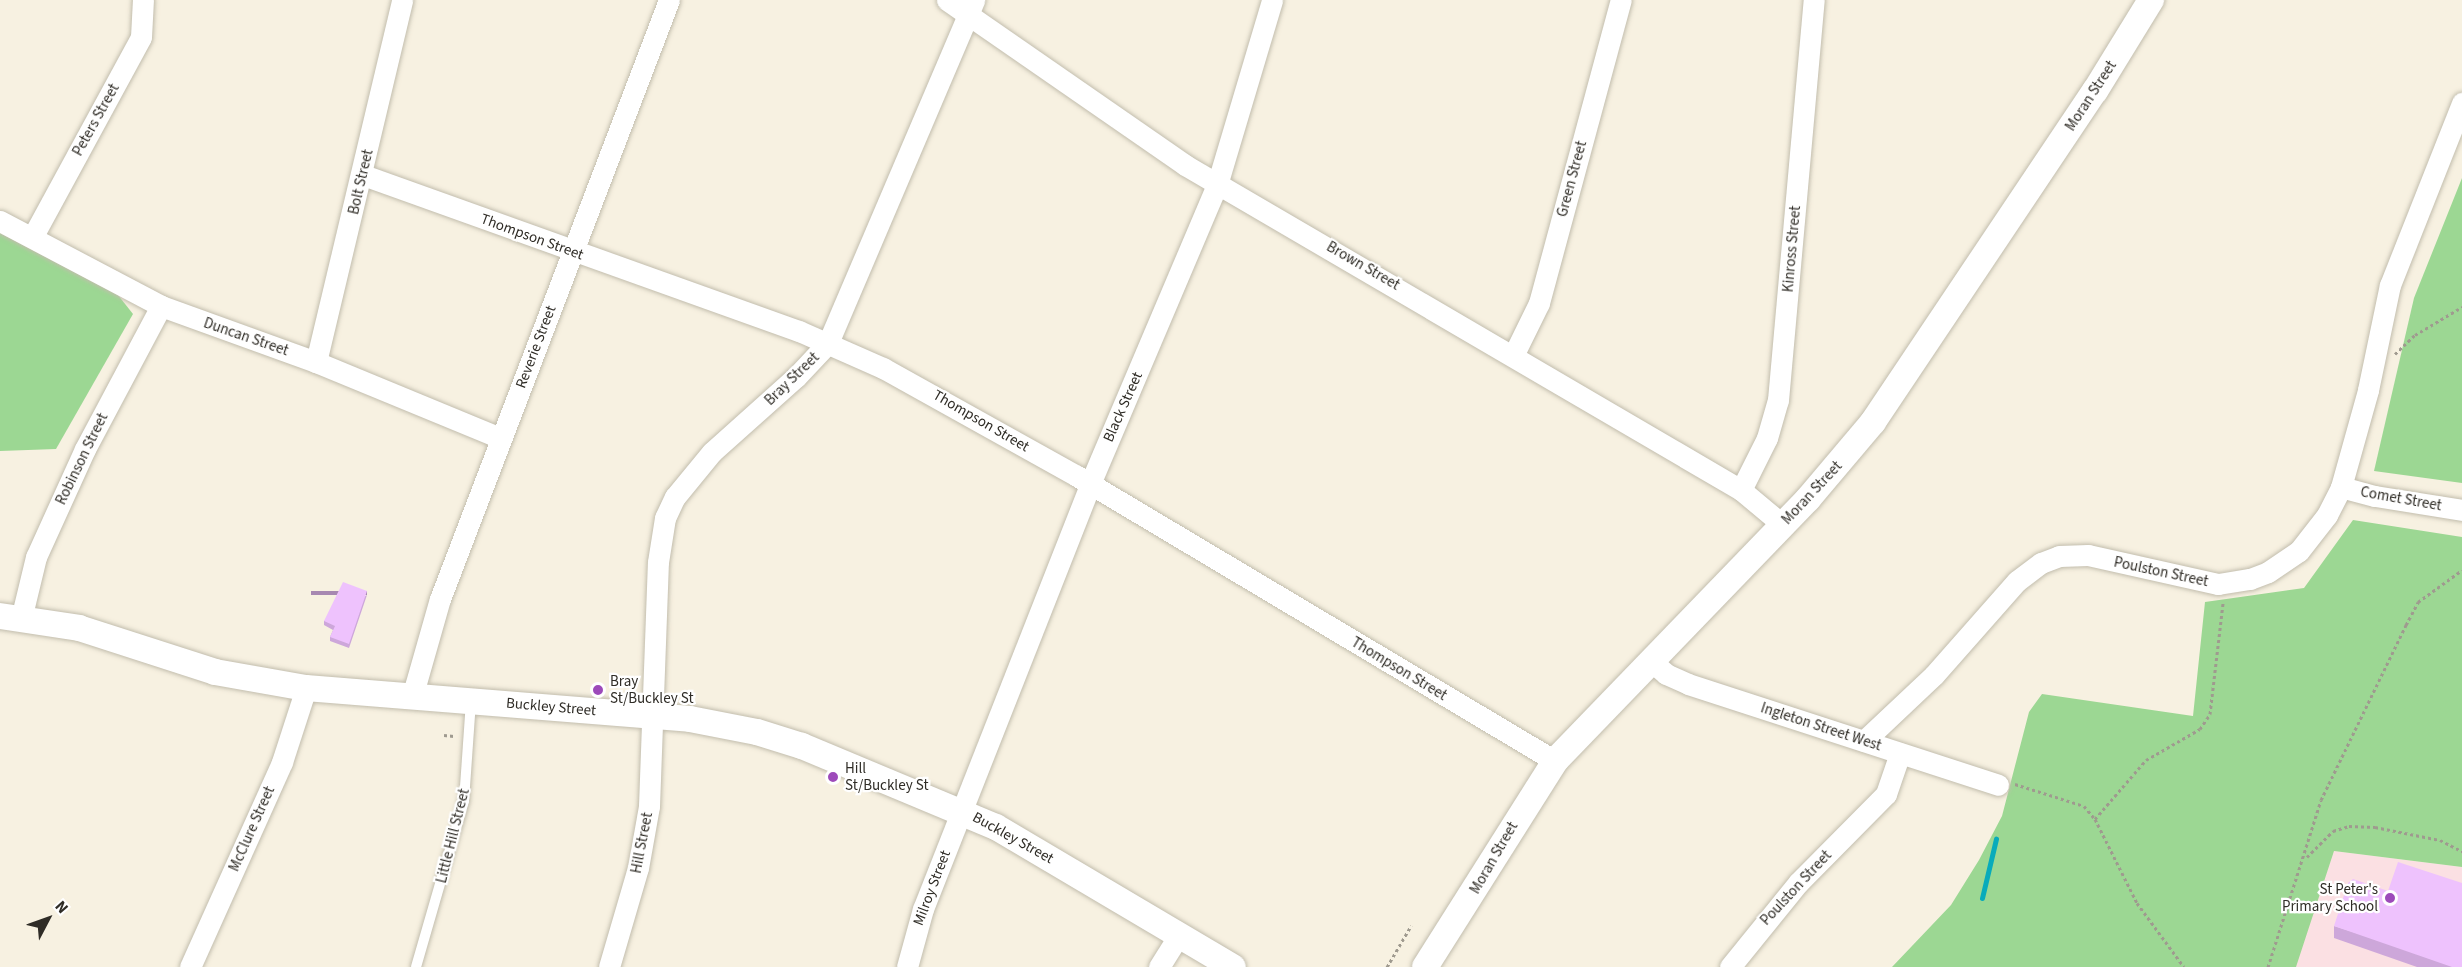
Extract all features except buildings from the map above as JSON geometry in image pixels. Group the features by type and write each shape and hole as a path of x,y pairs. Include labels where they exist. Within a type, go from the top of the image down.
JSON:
{"street":[{"name":"Peters Street","path":"33,236 141,37 144,0"},
{"name":"Bolt Street","path":"316,362 363,175 402,0"},
{"name":"Reverie Street","path":"412,697 432,620 669,0"},
{"name":"Brown Street","path":"947,0 970,8 1218,185 1514,354 1741,490 1783,525"},
{"name":"Black Street","path":"962,811 1090,484 1218,185 1272,0"},
{"name":"Green Street","path":"1514,354 1539,303 1621,0"},
{"name":"Kinross Street","path":"1741,490 1767,438 1778,400 1814,0"},
{"name":"Moran Street","path":"1431,963 1554,761 1783,525 1851,451 1894,392 2095,91 2151,0"},
{"name":"Bray Street","path":"654,716 658,562 665,518 675,497 712,452 796,377 828,343 970,8"},
{"name":"Poulston Street","path":"1864,741 1934,675 2017,581 2041,563 2059,556 2088,555 2200,582 2225,583 2250,579 2284,563 2314,535 2341,487 2370,379 2390,285 2462,103"},
{"name":"Thompson Street","path":"363,175 828,343 933,393 1554,761"},
{"name":"Duncan Street","path":"0,221 33,236 161,306 316,362 500,438"},
{"name":"Robinson Street","path":"11,617 85,449 161,306"},
{"name":"Comet Street","path":"2341,487 2375,496 2462,510"},
{"name":"Buckley Street","path":"11,617 79,628 215,672 306,688 654,716 726,724 802,746 962,811 1180,934 1233,967"},
{"name":"Ingleton Street West","path":"1650,660 1666,674 1688,684 1998,786"},
{"name":"McClure Street","path":"190,967 282,762 306,688"},
{"name":"Hill Street","path":"609,967 638,868 649,806 654,716"},
{"name":"Poulston Street","path":"1730,967 1791,891 1886,794 1900,753"},
{"name":"Milroy Street","path":"907,967 923,909 962,811"},
{"path":"1159,967 1180,934"}],"lane":[{"name":"Little Hill Street","path":"416,967 464,801 471,701"}],"path":[{"path":"2370,379 2415,335 2462,307"},
{"path":"2268,967 2306,858 2321,800 2410,617 2433,587 2462,570"},
{"path":"2095,819 2145,760 2200,729 2210,714 2225,583"},
{"path":"1998,786 2010,782 2084,806 2095,819 2138,903 2184,967"},
{"path":"2306,858 2333,831 2349,826 2375,827 2440,840 2462,851"},
{"path":"1387,967 1411,926"}],"shaded area":[{"name":"St Peter's Primary School","path":"2334,851 2462,867 2462,967 2295,967"}],"green space":[{"path":"2462,178 2462,483 2374,471 2414,298"},
{"path":"0,233 118,295 133,314 56,449 0,451"},
{"path":"2353,520 2462,537 2462,867 2334,851 2296,967 1892,967 1951,905 1979,860 2002,816 2029,712 2042,694 2193,716 2205,602 2304,588"}],"waterway":[{"path":"1982,898 1996,839"}],"place":[{"name":"Bray St/Buckley St","path":"598,690"},
{"name":"Hill St/Buckley St","path":"833,777"},
{"name":"St Peter's Primary School","path":"2390,898"}]}
